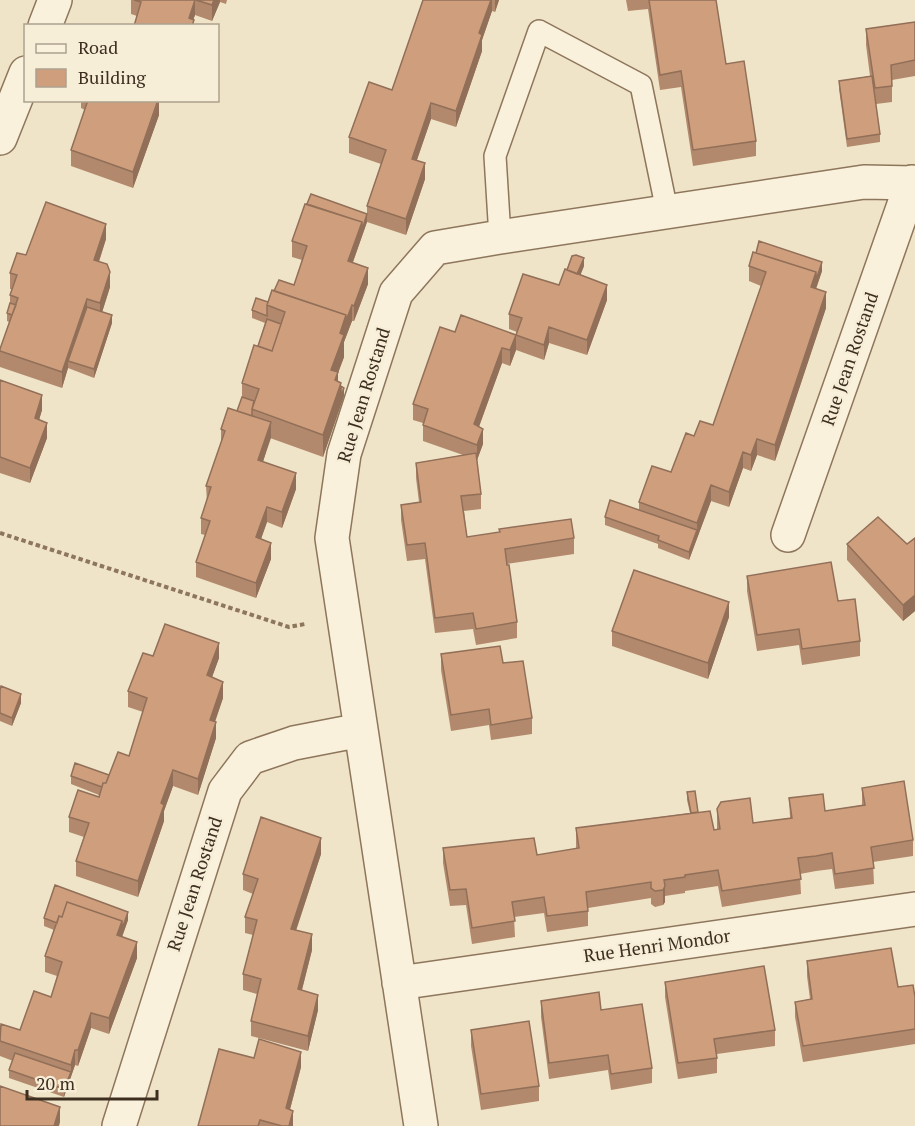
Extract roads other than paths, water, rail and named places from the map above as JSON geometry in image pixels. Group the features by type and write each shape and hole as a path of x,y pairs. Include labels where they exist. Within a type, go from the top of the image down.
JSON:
{"street":[{"path":"46,24 55,0"},
{"path":"0,138 24,79"},
{"name":"Rue Jean Rostand","path":"421,1126 332,538 344,454 396,293 435,248 864,182 913,183 788,536"},
{"name":"Rue Jean Rostand","path":"119,1126 225,791 250,758 294,743 361,730"},
{"name":"Rue Henri Mondor","path":"399,983 915,909"}],"lane":[{"path":"500,237 495,156 539,31 641,85 667,211"}]}
